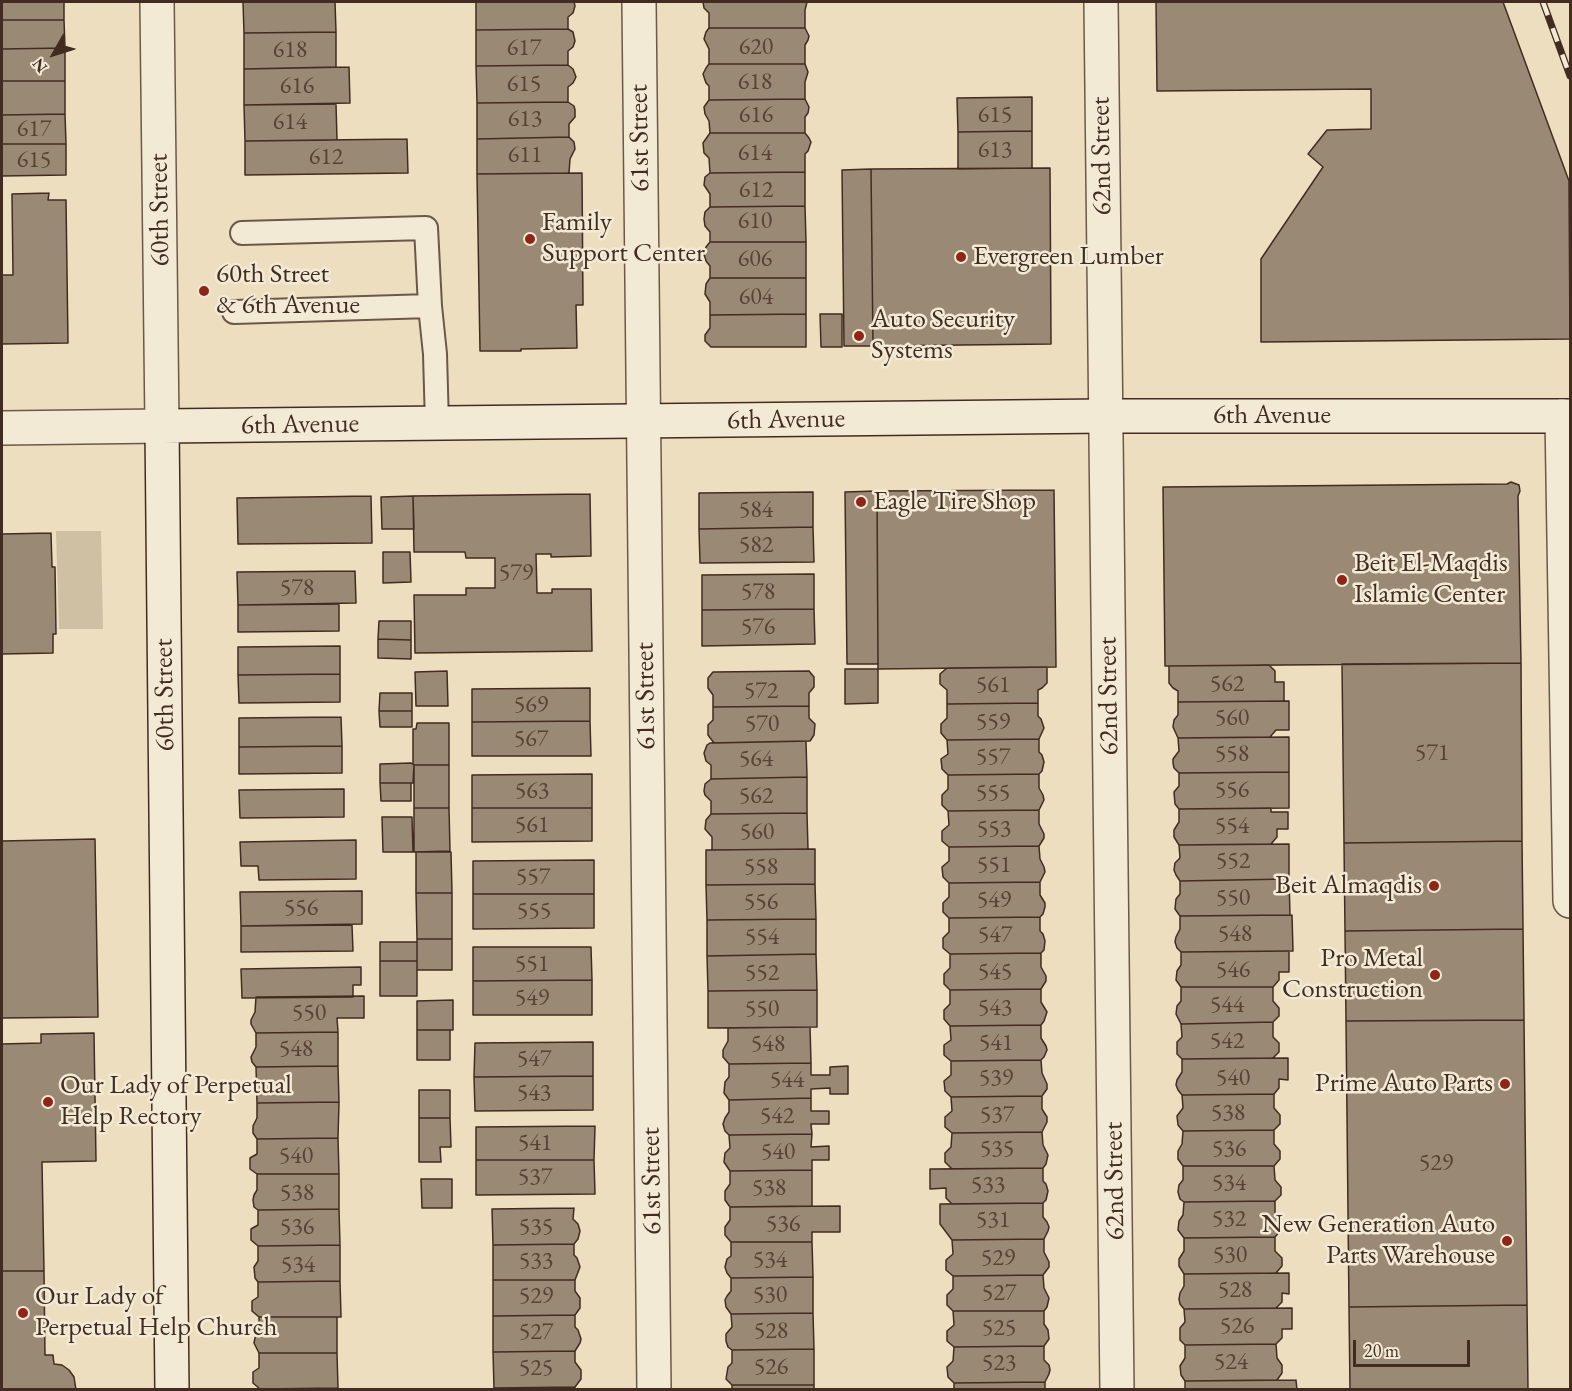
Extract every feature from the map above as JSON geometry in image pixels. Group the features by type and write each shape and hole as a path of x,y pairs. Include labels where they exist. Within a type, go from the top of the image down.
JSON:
{"street":[{"name":"60th Street","path":"157,2 172,1389"},
{"name":"61st Street","path":"639,2 654,1389"},
{"name":"62nd Street","path":"1101,2 1117,1389"},
{"name":"6th Avenue","path":"2,428 1105,416 1566,416"},
{"path":"1566,416 1570,901"}],"lane":[{"path":"242,233 426,228 435,354 437,424"},
{"path":"234,312 430,306"}],"shaded area":[{"path":"56,531 101,531 103,629 59,629"}],"building":[{"path":"2,2 64,2 64,20 2,20"},
{"path":"243,2 335,2 336,32 244,33"},
{"path":"476,2 574,2 575,6 573,13 568,17 568,29 476,30"},
{"path":"703,2 807,2 805,28 709,28 709,13 704,8"},
{"path":"1156,2 1503,2 1569,181 1570,339 1261,342 1261,259 1323,167 1308,154 1327,130 1371,129 1371,89 1157,91"},
{"path":"2,20 64,20 65,48 2,49"},
{"path":"709,28 805,28 809,36 805,45 805,64 709,64 709,49 704,39"},
{"path":"568,29 573,32 575,41 573,47 568,51 568,65 476,66 476,30"},
{"path":"336,32 336,67 244,69 244,33"},
{"path":"65,48 65,81 2,81 2,49"},
{"path":"709,64 805,64 808,72 805,82 805,99 709,100 709,86 703,74"},
{"path":"568,65 573,69 576,77 568,87 568,102 477,103 476,66"},
{"path":"349,67 350,103 244,105 244,69"},
{"path":"2,81 65,81 65,114 2,115"},
{"path":"1032,97 1032,131 958,132 957,98"},
{"path":"805,99 809,107 805,117 805,133 710,133 704,107 709,100"},
{"path":"568,102 574,106 575,110 575,117 569,124 569,137 477,139 477,103"},
{"path":"336,104 337,140 245,141 244,105"},
{"path":"65,114 66,144 2,144 2,115"},
{"path":"1032,131 1032,168 958,169 958,132"},
{"path":"710,133 805,133 811,142 805,154 805,172 710,173 709,158 704,153 703,143"},
{"path":"569,137 574,142 575,149 570,159 569,173 477,174 477,139"},
{"path":"407,139 408,173 245,175 245,141"},
{"path":"2,144 66,144 66,175 2,176"},
{"name":"Evergreen Lumber","path":"1050,168 1051,344 873,346 871,169"},
{"path":"871,169 873,346 844,346 842,170"},
{"path":"805,172 805,206 710,207 710,194 704,185 705,177 710,173"},
{"name":"Family Support Center","path":"582,173 583,305 576,305 577,348 480,351 477,174"},
{"path":"49,193 48,200 66,200 68,343 2,344 2,275 13,275 12,194"},
{"path":"805,206 806,242 710,242 710,232 705,226 705,212 710,207"},
{"path":"710,242 806,242 806,278 710,278 710,266 704,254"},
{"path":"710,278 806,278 806,314 710,315 710,302 705,294 706,284"},
{"path":"806,314 806,347 711,347 705,341 705,335 710,328 710,315"},
{"path":"820,314 842,314 842,347 821,347"},
{"name":"Beit El-Maqdis Islamic Center","path":"1511,482 1519,485 1520,491 1518,496 1521,663 1165,666 1163,487 1507,484"},
{"path":"1054,490 1056,667 878,669 877,491"},
{"path":"877,491 878,664 847,664 845,492"},
{"path":"813,492 813,527 699,529 699,493"},
{"path":"590,494 591,556 551,557 551,554 536,554 537,593 552,593 552,589 591,589 592,651 415,653 414,595 466,595 466,588 495,588 495,558 466,558 465,552 414,552 413,496"},
{"path":"371,496 372,543 238,544 237,498"},
{"path":"413,496 414,529 382,529 381,497"},
{"path":"813,527 814,562 700,563 699,529"},
{"path":"51,533 52,567 55,567 56,634 53,634 53,653 2,654 2,534"},
{"path":"383,552 410,552 411,582 383,583"},
{"path":"355,571 356,603 238,605 237,572"},
{"path":"814,574 814,609 702,610 702,575"},
{"path":"339,604 339,631 238,632 238,605"},
{"path":"814,609 815,644 702,646 702,610"},
{"path":"379,621 411,621 411,640 378,639"},
{"path":"378,639 411,640 411,659 378,658"},
{"path":"340,646 340,674 238,675 238,647"},
{"path":"1521,663 1522,841 1344,843 1342,664"},
{"path":"1269,665 1275,671 1275,682 1284,682 1284,701 1178,702 1178,691 1169,683 1169,666"},
{"path":"1047,667 1047,683 1038,690 1038,703 947,704 947,690 940,684 940,674 947,668"},
{"path":"845,669 878,669 878,703 845,704"},
{"path":"447,671 448,706 416,706 415,672"},
{"path":"809,671 814,677 814,687 809,693 809,706 713,707 713,695 708,688 708,678 713,672"},
{"path":"340,674 340,702 239,703 238,675"},
{"path":"590,688 590,721 472,722 472,689"},
{"path":"380,693 412,693 412,711 379,711"},
{"path":"1289,701 1289,730 1276,730 1270,737 1178,738 1173,727 1178,715 1178,702"},
{"path":"1038,703 1038,716 1044,728 1039,739 947,740 941,733 941,724 947,718 947,704"},
{"path":"809,706 809,718 815,724 814,735 810,741 714,743 708,735 708,725 713,720 713,707"},
{"path":"379,711 412,711 412,727 380,727"},
{"path":"341,717 342,746 239,747 239,718"},
{"path":"590,721 591,756 472,756 472,722"},
{"path":"417,723 449,723 449,765 413,764 413,729 416,729"},
{"path":"1289,737 1289,772 1179,773 1174,768 1173,759 1179,751 1178,738"},
{"path":"1039,739 1039,752 1044,762 1039,774 948,775 942,769 941,759 948,754 947,740"},
{"path":"806,741 807,777 711,779 711,765 706,761 704,753 710,743"},
{"path":"342,746 342,773 239,774 239,747"},
{"path":"411,763 414,765 413,783 380,783 380,764"},
{"path":"414,765 449,765 449,808 414,808"},
{"path":"1289,772 1289,808 1179,809 1175,804 1174,792 1179,786 1179,773"},
{"path":"592,774 592,808 472,808 472,775"},
{"path":"1039,774 1039,788 1044,800 1039,810 948,811 942,805 942,795 948,789 948,775"},
{"path":"807,777 807,813 711,814 711,801 704,791 705,784 711,779"},
{"path":"380,783 411,783 411,801 381,801"},
{"path":"344,789 344,817 240,818 239,790"},
{"path":"414,808 449,808 450,851 414,852"},
{"path":"472,808 592,808 592,841 472,842"},
{"path":"1271,808 1271,812 1288,812 1288,829 1277,829 1277,837 1271,844 1179,845 1174,837 1174,830 1179,822 1179,809"},
{"path":"1039,810 1039,824 1044,838 1039,846 949,847 942,841 942,831 949,825 948,811"},
{"path":"807,813 808,849 712,850 712,837 705,829 706,820 711,814"},
{"path":"382,817 412,817 413,852 383,852"},
{"path":"95,839 98,1017 2,1018 2,841"},
{"path":"356,840 356,879 259,880 258,866 241,866 240,842"},
{"name":"Beit Almaqdis","path":"1522,841 1523,929 1345,931 1344,843"},
{"path":"1289,844 1289,879 1180,881 1174,870 1175,863 1180,858 1179,845"},
{"path":"1039,846 1040,859 1045,872 1040,882 949,883 943,877 942,867 949,861 949,847"},
{"path":"815,849 815,884 706,885 706,850"},
{"path":"416,852 451,852 452,893 416,893"},
{"path":"594,860 594,894 473,894 473,861"},
{"path":"1289,879 1290,915 1180,916 1175,909 1176,899 1180,894 1180,881"},
{"path":"1040,882 1040,895 1045,907 1040,917 949,918 943,912 943,903 949,897 949,883"},
{"path":"815,884 816,919 707,920 706,885"},
{"path":"362,891 362,924 241,926 240,892"},
{"path":"416,893 452,893 452,939 417,939"},
{"path":"473,894 594,894 594,928 473,929"},
{"path":"1292,915 1293,951 1181,952 1175,942 1180,929 1180,916"},
{"path":"1040,917 1040,931 1045,941 1044,950 1041,953 950,954 943,948 943,938 949,932 949,918"},
{"path":"816,919 816,954 707,956 707,920"},
{"path":"352,925 353,951 241,952 241,926"},
{"name":"Pro Metal Construction","path":"1523,929 1524,1020 1346,1021 1345,931"},
{"path":"417,939 452,939 452,970 417,970"},
{"path":"380,942 417,942 417,961 380,961"},
{"path":"473,947 591,947 592,980 473,981"},
{"path":"1289,951 1289,972 1279,972 1279,980 1273,987 1181,987 1176,980 1177,971 1181,965 1181,952"},
{"path":"1041,953 1041,967 1046,981 1041,989 950,990 944,984 944,974 950,968 950,954"},
{"path":"816,954 817,990 708,991 707,956"},
{"path":"380,961 417,961 417,996 380,996"},
{"path":"361,967 361,985 353,985 353,997 242,998 241,969"},
{"path":"592,980 592,1015 473,1015 473,981"},
{"path":"1181,987 1273,987 1273,1001 1279,1008 1279,1016 1273,1022 1181,1024 1176,1014 1177,1006 1181,1001"},
{"path":"1041,989 1041,1002 1047,1012 1041,1025 950,1026 944,1019 944,1010 950,1004 950,990"},
{"path":"817,990 817,1027 708,1028 708,991"},
{"path":"364,996 364,1018 337,1018 338,1032 256,1033 251,1024 256,997"},
{"path":"453,1000 453,1030 417,1030 417,1001"},
{"path":"1524,1020 1527,1305 1349,1307 1346,1021"},
{"path":"1273,1022 1273,1037 1279,1043 1279,1052 1273,1058 1182,1059 1177,1054 1177,1042 1182,1037 1181,1024"},
{"path":"1041,1025 1041,1038 1047,1050 1041,1060 951,1061 944,1055 944,1045 951,1040 950,1026"},
{"path":"810,1027 811,1063 729,1064 723,1057 723,1050 728,1041 728,1028"},
{"path":"417,1030 450,1030 450,1060 417,1060"},
{"path":"338,1032 338,1066 256,1067 252,1062 251,1057 256,1047 256,1033"},
{"name":"Our Lady of Perpetual Help Rectory","path":"94,1033 96,1161 42,1162 44,1271 2,1271 2,1044 41,1043 41,1034"},
{"path":"593,1042 593,1076 474,1077 475,1043"},
{"path":"1288,1058 1288,1080 1279,1079 1279,1088 1274,1094 1182,1095 1176,1085 1182,1072 1182,1059"},
{"path":"1041,1060 1042,1073 1047,1084 1047,1089 1042,1096 951,1097 945,1091 944,1081 951,1075 951,1061"},
{"path":"811,1063 811,1075 830,1075 830,1067 848,1066 848,1094 830,1094 830,1088 811,1089 811,1098 729,1100 724,1093 725,1082 729,1077 729,1064"},
{"path":"338,1066 339,1102 257,1103 256,1067"},
{"path":"593,1076 593,1110 475,1111 474,1077"},
{"path":"419,1090 450,1090 450,1118 419,1118"},
{"path":"1274,1094 1274,1108 1280,1115 1280,1124 1274,1130 1183,1131 1178,1125 1177,1116 1183,1108 1182,1095"},
{"path":"1042,1096 1042,1109 1047,1122 1042,1132 952,1133 945,1127 945,1117 952,1111 951,1097"},
{"path":"811,1098 811,1111 829,1111 829,1124 811,1124 812,1134 729,1135 725,1131 723,1124 729,1112 729,1100"},
{"path":"339,1102 338,1138 257,1139 253,1133 253,1126 257,1118 257,1103"},
{"path":"419,1118 450,1118 451,1147 440,1147 441,1162 419,1162"},
{"path":"595,1126 594,1160 476,1160 476,1127"},
{"path":"1274,1130 1274,1144 1280,1151 1280,1159 1274,1166 1183,1166 1178,1159 1183,1131"},
{"path":"1042,1132 1043,1145 1048,1155 1043,1168 952,1169 945,1162 945,1153 951,1147 952,1133"},
{"path":"812,1134 811,1147 829,1146 829,1160 812,1160 812,1170 730,1171 724,1162 725,1153 730,1148 729,1135"},
{"path":"338,1138 339,1174 257,1174 250,1169 250,1158 257,1154 257,1139"},
{"path":"476,1160 594,1160 595,1194 476,1195"},
{"path":"1183,1166 1274,1166 1275,1180 1281,1187 1281,1195 1275,1201 1184,1202 1180,1199 1178,1192 1183,1180"},
{"path":"1043,1168 1043,1181 1048,1191 1043,1203 952,1204 946,1198 946,1188 930,1189 930,1169"},
{"path":"812,1170 812,1206 730,1207 725,1200 725,1191 730,1184 730,1171"},
{"path":"257,1174 339,1174 339,1209 258,1210 254,1207 253,1200 257,1190"},
{"path":"421,1179 452,1179 452,1208 422,1208"},
{"path":"1275,1201 1275,1216 1281,1222 1281,1230 1275,1237 1184,1238 1178,1230 1184,1202"},
{"path":"1043,1203 1043,1217 1049,1227 1044,1239 952,1240 940,1224 940,1204"},
{"path":"840,1206 840,1232 812,1232 812,1242 731,1242 725,1235 725,1227 730,1220 730,1207"},
{"path":"574,1208 573,1219 580,1231 574,1244 493,1245 492,1209"},
{"path":"339,1209 340,1245 258,1246 251,1240 251,1229 258,1225 258,1210"},
{"path":"1275,1237 1275,1251 1282,1258 1282,1266 1276,1273 1184,1274 1179,1266 1179,1259 1184,1251 1184,1238"},
{"path":"1044,1239 1044,1252 1049,1267 1043,1275 953,1276 946,1270 946,1260 953,1254 952,1240"},
{"path":"731,1242 812,1242 813,1277 731,1278 725,1267 727,1259 731,1256"},
{"path":"574,1244 574,1255 580,1267 575,1280 493,1280 493,1245"},
{"path":"340,1245 340,1281 258,1282 255,1278 254,1267 258,1261 258,1246"},
{"name":"Our Lady of Perpetual Help Church","path":"2,1271 44,1271 45,1355 53,1355 54,1364 62,1365 69,1370 74,1377 76,1390 2,1390"},
{"path":"1289,1273 1289,1294 1282,1293 1282,1302 1276,1308 1184,1309 1180,1304 1184,1274"},
{"path":"1043,1275 1044,1288 1049,1298 1044,1311 953,1311 947,1305 947,1295 953,1289 953,1276"},
{"path":"813,1277 813,1313 731,1314 726,1307 725,1300 731,1291 731,1278"},
{"path":"493,1280 575,1280 575,1291 580,1298 580,1308 575,1315 493,1316"},
{"path":"340,1281 341,1317 259,1317 252,1311 252,1301 258,1297 258,1282"},
{"path":"1527,1305 1528,1390 1350,1390 1349,1307"},
{"path":"1292,1308 1292,1329 1282,1329 1282,1338 1276,1344 1185,1345 1180,1340 1180,1328 1185,1322 1184,1309"},
{"path":"953,1311 1044,1311 1044,1324 1048,1330 1049,1339 1044,1346 954,1347 947,1341 947,1331 954,1325"},
{"path":"813,1313 814,1349 732,1350 728,1347 726,1334 732,1327 731,1314"},
{"path":"575,1315 575,1327 581,1339 575,1351 493,1352 493,1316"},
{"path":"259,1317 337,1317 337,1353 259,1353 254,1343 259,1332"},
{"path":"1276,1344 1277,1358 1282,1365 1282,1373 1277,1380 1185,1381 1181,1375 1180,1366 1185,1358 1185,1345"},
{"path":"1044,1346 1044,1360 1050,1370 1045,1382 954,1383 948,1377 947,1367 953,1361 954,1347"},
{"path":"814,1349 814,1385 732,1385 726,1379 728,1367 732,1363 732,1350"},
{"path":"575,1351 575,1362 581,1370 581,1379 575,1387 494,1388 493,1352"},
{"path":"259,1353 337,1353 338,1388 260,1389 253,1383 253,1372 259,1368"},
{"path":"1296,1380 1297,1390 1185,1390 1185,1381"},
{"path":"1045,1382 1045,1390 954,1390 954,1383"},
{"path":"732,1385 814,1385 814,1390 732,1390"},
{"path":"575,1387 575,1390 494,1390 494,1388"}],"railway":[{"path":"1543,2 1570,76"}],"place":[{"name":"Family Support Center","path":"530,239"},
{"name":"Evergreen Lumber","path":"961,257"},
{"name":"60th Street & 6th Avenue","path":"204,291"},
{"name":"Auto Security Systems","path":"859,336"},
{"name":"Eagle Tire Shop","path":"861,502"},
{"name":"Beit El-Maqdis Islamic Center","path":"1342,580"},
{"name":"Beit Almaqdis","path":"1434,886"},
{"name":"Pro Metal Construction","path":"1435,975"},
{"name":"Prime Auto Parts","path":"1505,1084"},
{"name":"Our Lady of Perpetual Help Rectory","path":"48,1102"},
{"name":"New Generation Auto Parts Warehouse","path":"1507,1241"},
{"name":"Our Lady of Perpetual Help Church","path":"23,1313"}]}
